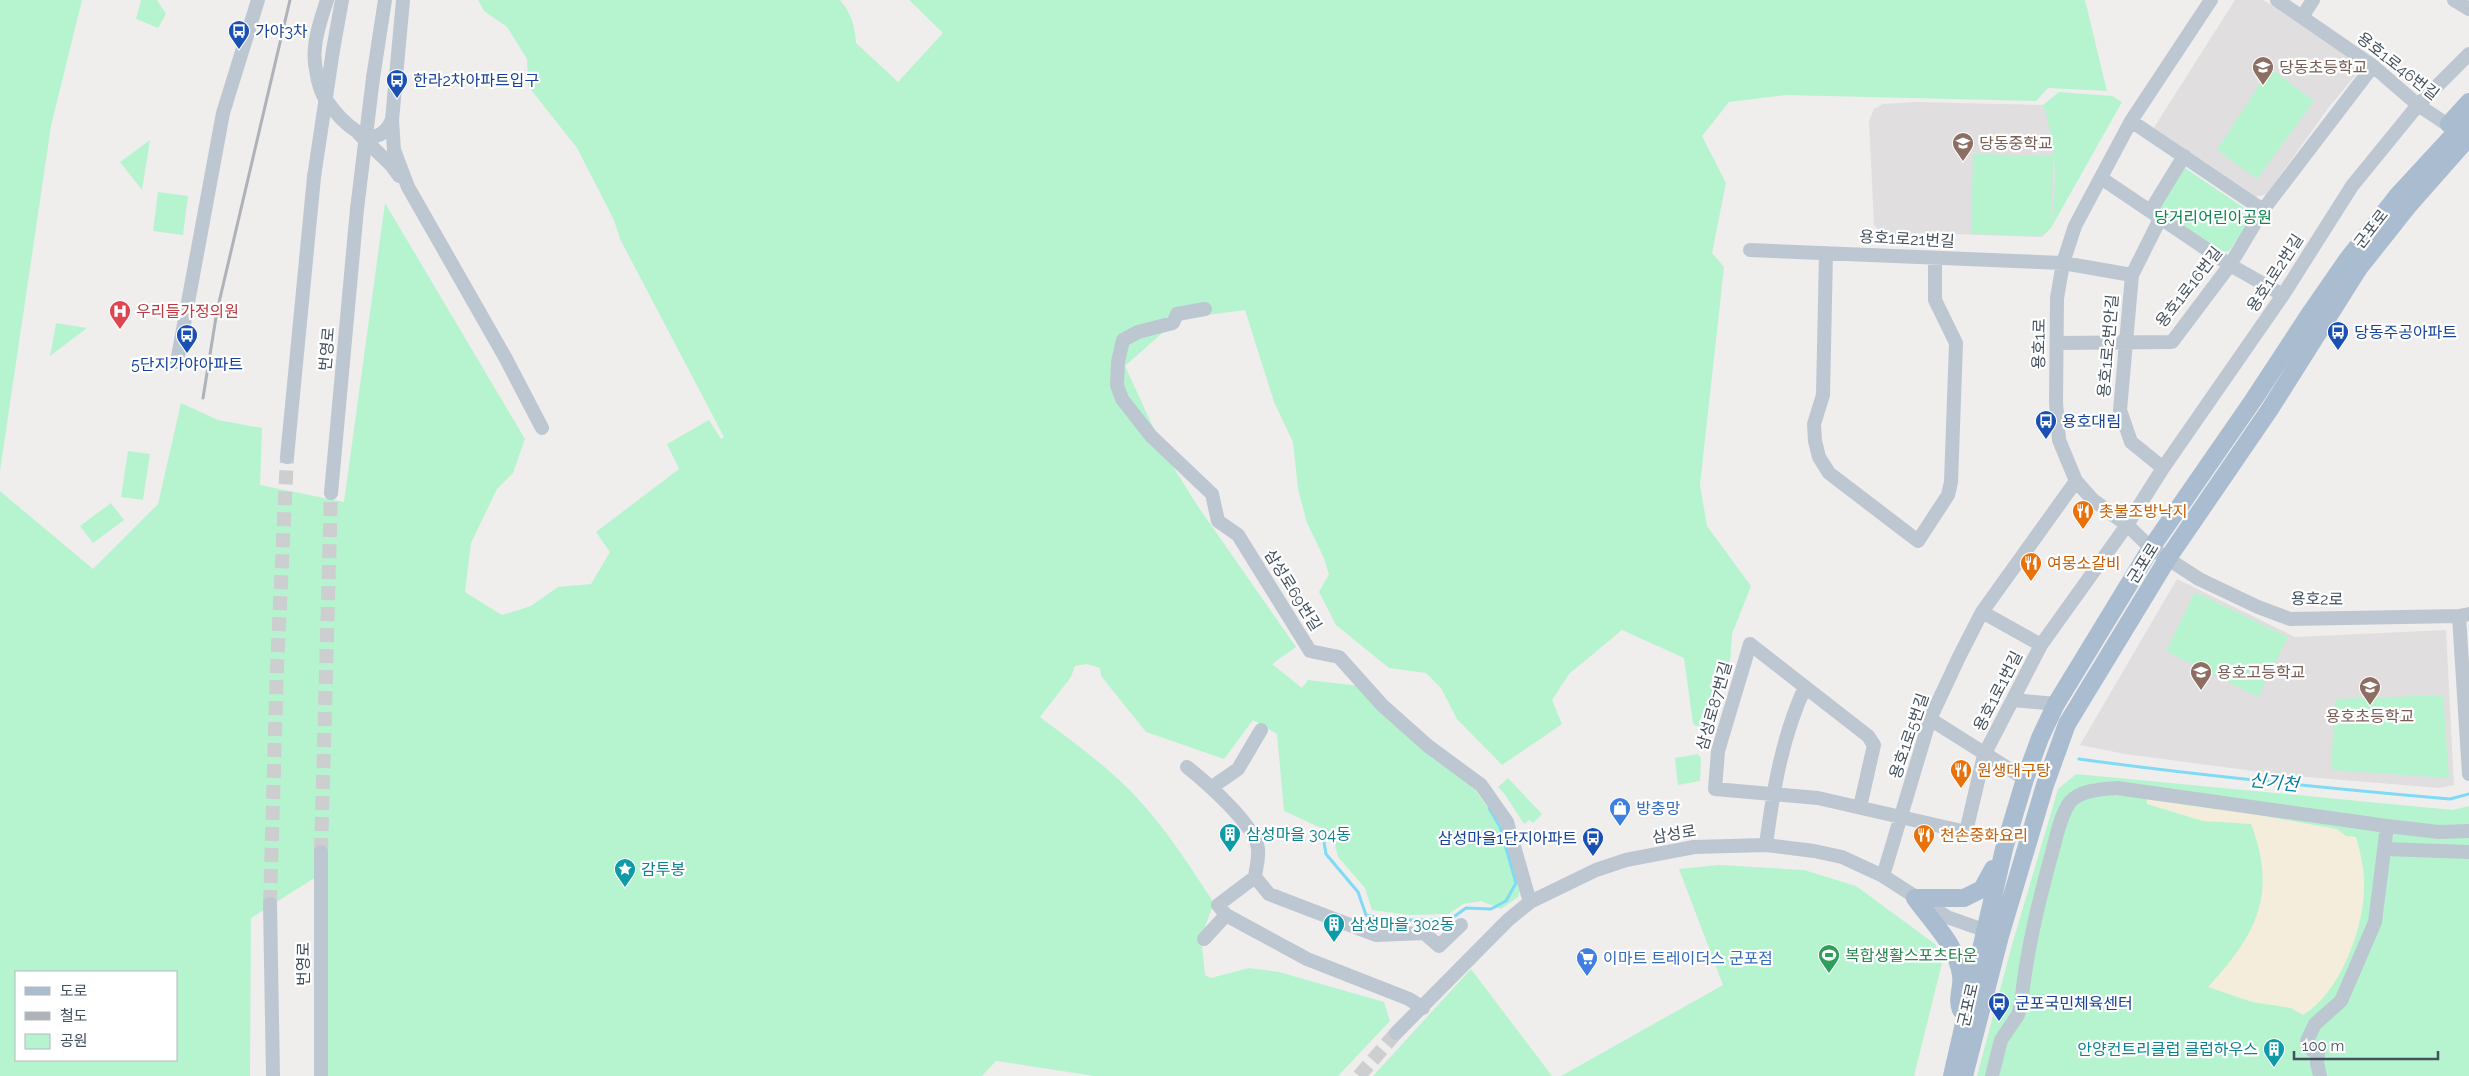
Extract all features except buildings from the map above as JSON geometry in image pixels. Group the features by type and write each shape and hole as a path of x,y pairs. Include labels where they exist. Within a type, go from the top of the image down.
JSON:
{"main road":[{"path":"2417,171 2429,150 2469,102"},
{"name":"군포로","path":"1964,1076 1992,933 2004,849 2025,779 2040,738 2056,704 2151,548 2347,260 2417,171 2469,118"},
{"name":"군포로","path":"1952,1076 1963,1028 1992,933 2067,724 2168,558 2275,401 2359,268 2469,137"},
{"path":"2444,165 2469,152"},
{"path":"1915,898 1955,900 1975,894 1982,889 2004,849"},
{"path":"1915,898 1954,951 1961,977 1958,998 1966,1038 1957,1076"}],"street":[{"path":"177,362 223,114 258,0"},
{"path":"326,0 315,38 316,74 324,96 391,165 408,186"},
{"name":"번영로","path":"287,457 314,177 342,0"},
{"name":"번영로","path":"331,493 357,209 373,78 385,0"},
{"path":"403,0 392,120 394,150 408,186 505,357 542,428"},
{"name":"용호1로","path":"2151,548 2127,525 2093,500 2076,481 2060,440 2056,402 2057,298 2063,264 2075,226 2131,121 2211,0"},
{"name":"용호1로46번길","path":"2277,0 2374,66 2418,105 2448,125"},
{"path":"2302,17 2313,0"},
{"path":"2454,0 2469,10"},
{"name":"용호1로2번길","path":"2127,525 2163,468 2283,295 2352,186 2418,105 2469,54"},
{"name":"용호1로16번길","path":"2057,344 2172,342 2230,265 2263,210 2374,66"},
{"path":"353,128 370,138 379,136 387,130 392,120"},
{"path":"2131,121 2263,210"},
{"name":"용호1로2번안길","path":"2163,468 2131,442 2120,410 2132,275 2156,213 2184,156"},
{"path":"2101,178 2156,213 2230,265 2283,295"},
{"name":"용호1로21번길","path":"1750,250 2063,264 2132,275"},
{"path":"1826,253 1823,395 1814,424 1815,441 1819,457 1829,474 1918,540 1948,495 1951,482 1956,343 1935,300 1935,258"},
{"name":"삼성로69번길","path":"1204,309 1177,314 1173,324 1138,332 1122,340 1118,362 1117,385 1122,399 1151,436 1212,494 1218,521 1238,535 1310,651 1339,657 1388,710 1428,746 1481,785 1507,822 1530,902"},
{"name":"용호1로5번길","path":"1882,876 1930,719 1982,612 2076,481"},
{"name":"용호1로1번길","path":"1901,818 1966,832 1984,755 2041,645 2127,525"},
{"name":"용호2로","path":"2151,548 2199,579 2290,619 2464,615"},
{"path":"1982,612 2041,645"},
{"path":"2464,615 2469,774"},
{"name":"삼성로87번길","path":"1750,644 1868,736 1874,745 1860,807 1818,798 1773,794 1714,790 1718,751 1750,644"},
{"path":"1766,845 1773,794 1793,717 1805,687"},
{"path":"2013,700 2056,704"},
{"path":"1930,719 1984,755 2025,779"},
{"path":"1212,787 1238,769 1261,730"},
{"path":"1187,767 1212,787 1248,828 1258,848 1255,877 1222,910 1204,939"},
{"path":"1992,1076 2001,1040 2018,1015 2021,1005 2030,940 2059,827 2070,802 2077,797 2089,792 2117,788 2387,826 2439,832 2469,831"},
{"path":"1860,807 1901,818"},
{"path":"2320,1076 2317,1063 2318,1054 2312,1050 2307,1041 2315,1024 2341,1001 2375,922 2387,826"},
{"name":"삼성로","path":"1396,1033 1423,1008 1508,920 1530,902 1596,870 1626,860 1694,846 1766,845 1814,851 1842,858 1882,876 1946,917 1992,933"},
{"path":"2385,849 2469,852"},
{"name":"번영로","path":"320,852 321,1076"},
{"path":"1255,877 1269,894 1376,935 1424,933 1440,946 1461,926"},
{"name":"번영로","path":"270,904 273,1076"},
{"path":"1222,910 1307,959 1409,999 1423,1008"}],"shaded area":[{"name":"당동초등학교","path":"2235,0 2263,0 2295,17 2364,65 2329,107 2267,194 2255,197 2153,129"},
{"name":"당동중학교","path":"1916,102 2043,105 2050,123 2054,151 2055,207 2051,228 2042,237 1918,233 1896,235 1881,233 1874,225 1869,121 1874,109 1883,104"},
{"path":"2177,579 2295,637 2446,630 2454,785 2439,788 2284,775 2125,754 2080,745"}],"green space":[{"path":"0,0 82,0 51,126 0,471"},
{"path":"141,0 157,0 166,14 158,28 136,19"},
{"path":"478,0 840,0 852,20 856,43 898,82 943,33 909,0 2085,0 2107,91 2048,88 2036,101 1786,95 1729,102 1702,136 1726,183 1712,253 1724,267 1700,485 1707,526 1751,586 1732,634 1730,661 1722,672 1704,726 1693,724 1684,658 1622,630 1569,674 1552,700 1562,724 1502,765 1457,719 1441,688 1426,673 1389,668 1336,625 1319,592 1329,574 1323,556 1307,523 1298,489 1293,442 1274,402 1245,310 1178,319 1125,366 1166,455 1197,505 1296,647 1272,664 1302,688 1308,680 1360,686 1432,758 1469,781 1507,835 1522,884 1518,897 1501,909 1481,901 1463,904 1449,914 1409,915 1372,910 1365,888 1338,857 1332,833 1284,811 1277,734 1253,720 1224,759 1146,732 1101,676 1100,668 1087,664 1075,666 1071,677 1040,717 1123,783 1174,843 1214,903 1201,937 1205,975 1211,978 1249,968 1279,972 1384,1002 1390,1021 1338,1076 1094,1076 996,1061 982,1076 327,1076 321,874 251,918 250,1076 0,1076 0,491 93,569 158,504 181,403 218,420 262,428 260,485 344,502 385,203 525,439 513,473 497,489 471,543 465,592 502,615 531,606 558,587 591,584 610,552 596,532 679,469 667,444 709,420 721,439 724,437 620,239 614,220 577,148 528,86 527,59 507,27 484,11"},
{"path":"2270,68 2314,101 2257,179 2217,150"},
{"path":"2059,92 2112,96 2122,102 2051,228 2055,182 2053,150 2048,120 2043,105"},
{"path":"150,140 142,190 120,162"},
{"path":"1973,154 2053,156 2051,228 2042,236 1971,234"},
{"name":"당거리어린이공원","path":"2185,168 2250,212 2251,219 2229,251 2223,252 2159,209 2180,169"},
{"path":"158,192 188,196 183,235 153,231"},
{"path":"56,323 87,328 50,356"},
{"path":"128,451 150,454 143,500 121,497"},
{"path":"111,503 124,520 93,543 80,526"},
{"path":"2195,592 2288,637 2258,697 2166,651"},
{"path":"2443,695 2449,778 2331,770 2335,699"},
{"path":"1698,754 1701,758 1700,781 1678,785 1675,758"},
{"path":"2076,774 2453,810 2469,806 2469,1076 1977,1076 2012,945 2058,789"},
{"path":"1508,778 1542,814 1533,823 1529,820 1524,824 1498,787"},
{"name":"복합생활스포츠타운","path":"1719,865 1804,870 1856,886 1935,944 1942,963 1914,1076 1561,1076 1723,985 1679,869"},
{"path":"1471,969 1552,1076 1373,1076"}],"sand":[{"path":"2146,795 2337,829 2346,836 2356,837 2364,883 2363,906 2354,942 2347,960 2328,992 2303,1015 2291,1008 2252,1002 2208,987 2239,950 2258,913 2262,893 2262,872 2259,849 2251,824 2203,821 2147,804"}],"waterway":[{"name":"신기천","path":"2079,759 2171,771 2450,799 2469,794"},
{"path":"1323,836 1326,854 1358,892 1366,915 1388,920 1442,920 1455,916 1466,908 1491,909 1506,901 1516,883 1500,827 1489,808"}],"tunnel":[{"path":"270,904 277,667 287,457"},
{"path":"321,852 331,493"},
{"path":"1359,1076 1396,1033"}],"railway":[{"path":"203,398 217,311 290,0"}],"place":[{"name":"가야3차","path":"239,50"},
{"name":"당동초등학교","path":"2263,86"},
{"name":"한라2차아파트입구","path":"397,99"},
{"name":"당동중학교","path":"1963,162"},
{"name":"우리들가정의원","path":"120,330"},
{"name":"당동주공아파트","path":"2338,351"},
{"name":"5단지가야아파트","path":"187,354"},
{"name":"용호대림","path":"2046,440"},
{"name":"촛불조방낙지","path":"2083,530"},
{"name":"여몽소갈비","path":"2031,582"},
{"name":"용호고등학교","path":"2201,691"},
{"name":"용호초등학교","path":"2370,706"},
{"name":"원생대구탕","path":"1961,789"},
{"name":"방충망","path":"1620,827"},
{"name":"삼성마을 304동","path":"1230,853"},
{"name":"천손중화요리","path":"1924,854"},
{"name":"삼성마을1단지아파트","path":"1593,857"},
{"name":"감투봉","path":"625,888"},
{"name":"삼성마을 302동","path":"1334,943"},
{"name":"복합생활스포츠타운","path":"1829,974"},
{"name":"이마트 트레이더스 군포점","path":"1587,977"},
{"name":"군포국민체육센터","path":"1999,1022"},
{"name":"안양컨트리클럽 클럽하우스","path":"2274,1068"}]}
